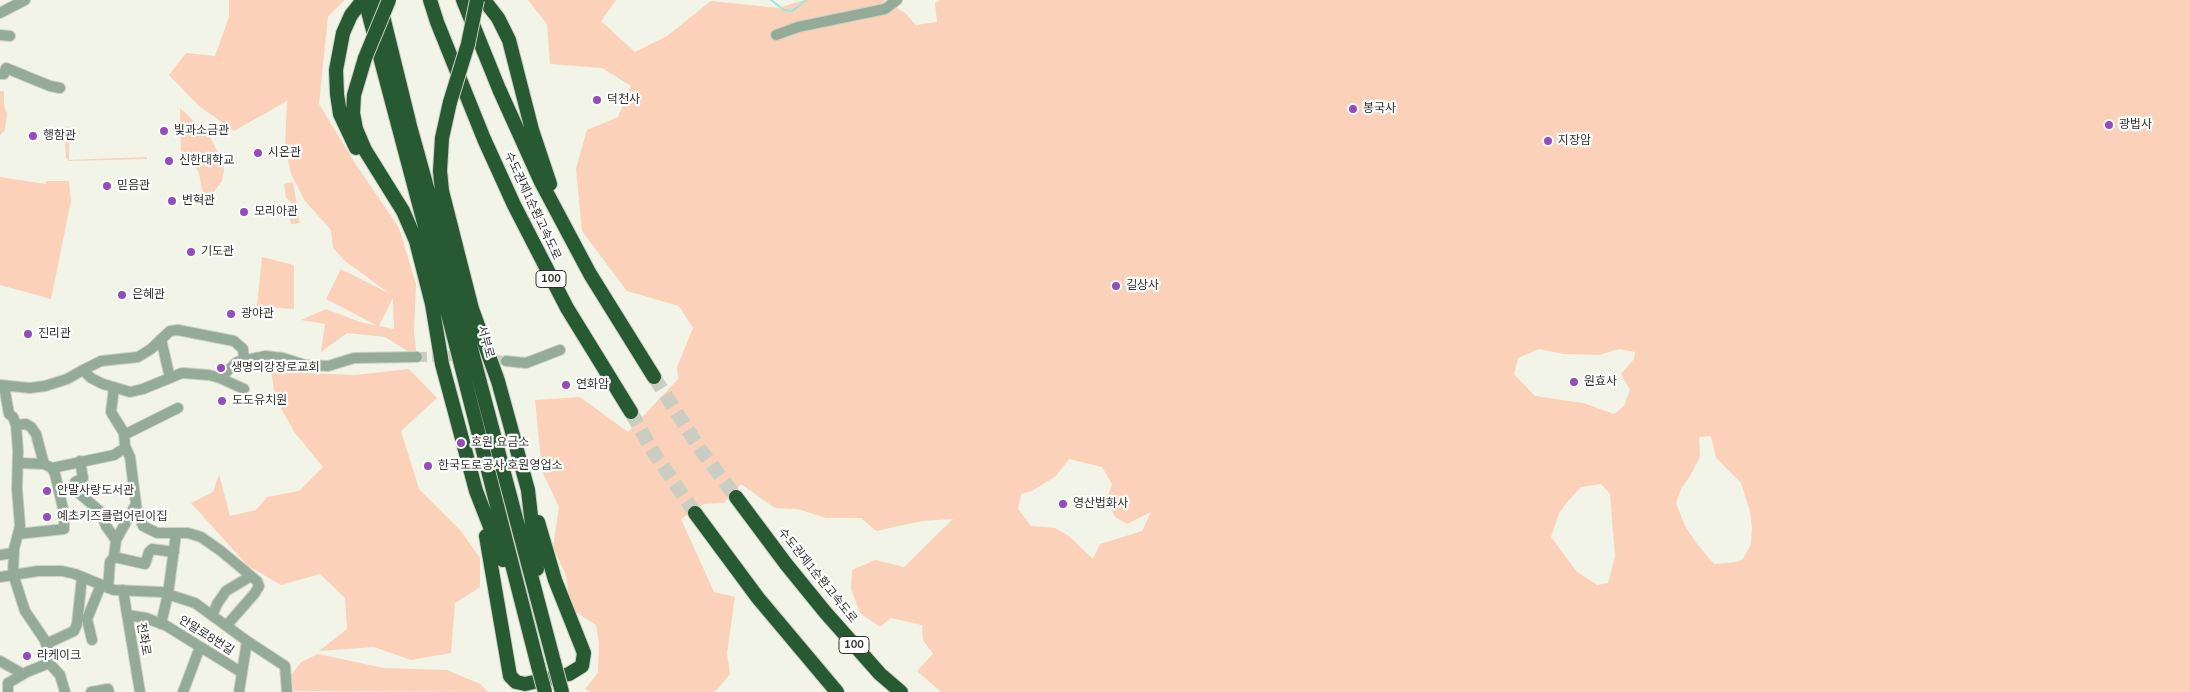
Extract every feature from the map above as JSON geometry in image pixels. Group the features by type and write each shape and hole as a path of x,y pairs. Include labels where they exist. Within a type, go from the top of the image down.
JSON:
{"highway":[{"name":"수도권제1순환고속도로","path":"430,0 484,139 514,205 546,270 631,412"},
{"name":"수도권제1순환고속도로","path":"463,0 532,163 594,281 654,377"},
{"path":"374,3 365,58 354,95 356,129 365,150 403,211 416,241 432,304 442,364 476,491 494,573 509,671 516,682 525,684 575,672 582,666 585,659 580,640 556,580 528,490 498,381 472,309 443,196 441,151 450,102 468,44 477,0"},
{"path":"484,0 498,18 509,40 532,130 560,217"},
{"path":"374,3 349,19 338,52 336,86 342,120 355,147 392,194"},
{"path":"374,3 545,692"},
{"name":"서부로","path":"374,3 459,303 562,692"},
{"path":"528,490 542,615"},
{"path":"476,491 509,581 525,610"},
{"name":"수도권제1순환고속도로","path":"736,497 786,564 880,674 900,692"},
{"path":"694,512 784,631 837,692"}],"street":[{"path":"0,14 24,0"},
{"path":"776,36 798,28 885,9 897,0"},
{"path":"0,74 4,74 6,68 50,86 60,88"},
{"path":"65,692 60,675 49,663 46,644 25,611 13,574 13,553 20,526 17,489 16,425 12,417 4,414 2,386 30,388 45,386 67,379 100,361 138,357 151,349 170,331 178,330 224,338 243,349 244,360"},
{"path":"161,339 170,378"},
{"path":"506,361 526,363 560,350"},
{"path":"220,378 237,362 265,356 283,358 305,365 328,366 354,358 417,357"},
{"path":"83,370 91,378 130,392 190,373 220,378 244,389"},
{"path":"114,387 111,412 124,436 125,448 130,457 140,520 149,531 176,534 188,533 201,537 257,581 259,586 227,626"},
{"path":"124,436 178,408"},
{"path":"16,425 26,424 36,434 48,466 55,474 64,513 64,528 18,534"},
{"path":"18,463 48,466 80,462 114,455 125,448"},
{"path":"80,462 84,478 75,482 76,490 101,512 106,526 116,540"},
{"path":"92,640 88,619 105,586 110,562 114,558 116,540 136,504"},
{"path":"161,624 168,594 176,534"},
{"path":"114,558 145,564 152,549 174,552"},
{"path":"0,555 13,553"},
{"name":"안말로8번길","path":"0,577 38,571 62,571 105,586 123,590 146,590 168,594 195,603 285,666 287,692"},
{"path":"213,614 226,590 251,576"},
{"path":"46,644 74,632 77,624 82,577"},
{"name":"전좌로","path":"123,590 140,692"},
{"name":"안말로8번길","path":"127,615 146,618 182,634 241,672"},
{"path":"239,692 247,641"},
{"path":"183,692 200,647"},
{"path":"0,661 23,674"},
{"path":"8,692 8,683 23,674 49,663"},
{"path":"91,692 108,689 109,692"}],"shaded area":[{"path":"229,0 345,0 328,16 319,104 355,163 399,228 416,284 414,332 417,357 385,337 347,333 321,352 325,324 301,320 326,309 360,322 378,326 326,299 341,269 390,294 345,261 333,248 331,230 305,201 291,174 285,147 287,101 234,131 199,106 169,75 186,53 215,56 229,17","holes":["393,298 394,329 379,326"]},
{"path":"528,0 616,0 601,21 635,52 667,36 711,1 779,8 804,0 884,0 905,13 916,25 937,22 935,3 941,0 2190,0 2190,692 941,692 917,671 933,654 923,640 922,625 891,618 880,627 860,613 851,589 852,570 875,560 904,567 953,519 922,521 876,531 861,518 826,518 798,509 775,508 741,484 724,503 704,504 681,519 714,592 735,597 727,653 730,674 717,690 713,692 591,692 585,689 598,673 599,643 596,625 571,609 566,576 553,547 559,507 542,471 535,400 580,397 628,432 678,379 677,367 693,328 679,306 627,291 582,231 576,169 587,130 618,117 631,86 602,68 550,64 547,24","holes":["1539,349 1564,354 1599,355 1619,349 1635,352 1634,359 1621,374 1630,390 1624,406 1614,414 1583,403 1535,396 1514,374 1518,358","1711,436 1716,458 1741,483 1750,511 1751,544 1743,559 1737,562 1714,564 1685,526 1676,503 1681,489 1700,457 1699,437","1069,459 1102,467 1112,484 1107,499 1115,517 1127,524 1151,512 1142,531 1100,544 1093,559 1069,536 1055,528 1031,526 1018,509 1021,494 1032,491 1056,476","1601,484 1610,494 1615,556 1608,583 1597,585 1577,572 1551,537 1559,513 1581,487"]},
{"path":"0,91 4,91 4,105 7,114 5,130 0,135"},
{"path":"180,108 210,137 222,160 224,170 222,181 208,198 203,195 199,173 195,166 181,155"},
{"path":"69,126 69,160 147,157 147,159 69,161 66,158 65,140 66,127"},
{"path":"0,177 46,184 46,181 69,181 71,201 51,299 0,285"},
{"path":"293,182 300,223 291,224 288,210 292,207 292,203 286,198 284,184"},
{"path":"262,257 294,265 294,309 257,306"},
{"path":"271,369 305,373 355,375 409,369 437,398 401,431 419,489 461,531 480,558 480,587 455,603 451,653 411,660 374,647 319,651 347,629 345,598 320,574 281,585 248,566 191,503 213,492 219,474 230,516 256,510 267,497 299,491 323,467 295,433 275,398"},
{"path":"318,654 384,668 447,670 480,684 488,692 294,691 290,677 301,662"}],"waterway":[{"path":"771,0 784,10 792,11 806,0"}],"tunnel":[{"path":"417,357 458,356 506,361"},
{"path":"654,377 700,449 736,497"},
{"path":"631,412 652,450 695,513"}],"place":[{"name":"덕천사","path":"597,100"},
{"name":"봉국사","path":"1353,109"},
{"name":"광법사","path":"2109,125"},
{"name":"빛과소금관","path":"164,131"},
{"name":"행함관","path":"33,136"},
{"name":"지장암","path":"1548,141"},
{"name":"시온관","path":"258,153"},
{"name":"신한대학교","path":"169,161"},
{"name":"믿음관","path":"107,186"},
{"name":"변혁관","path":"172,201"},
{"name":"모리아관","path":"244,212"},
{"name":"기도관","path":"191,252"},
{"name":"길상사","path":"1116,286"},
{"name":"은혜관","path":"122,295"},
{"name":"광야관","path":"231,314"},
{"name":"진리관","path":"28,334"},
{"name":"생명의강장로교회","path":"221,368"},
{"name":"원효사","path":"1574,382"},
{"name":"연화암","path":"566,385"},
{"name":"도도유치원","path":"222,401"},
{"name":"호원 요금소","path":"461,443"},
{"name":"한국도로공사 호원영업소","path":"428,466"},
{"name":"안말사랑도서관","path":"47,491"},
{"name":"영산법화사","path":"1063,504"},
{"name":"예초키즈클럽어린이집","path":"47,517"},
{"name":"라케이크","path":"27,656"}]}
